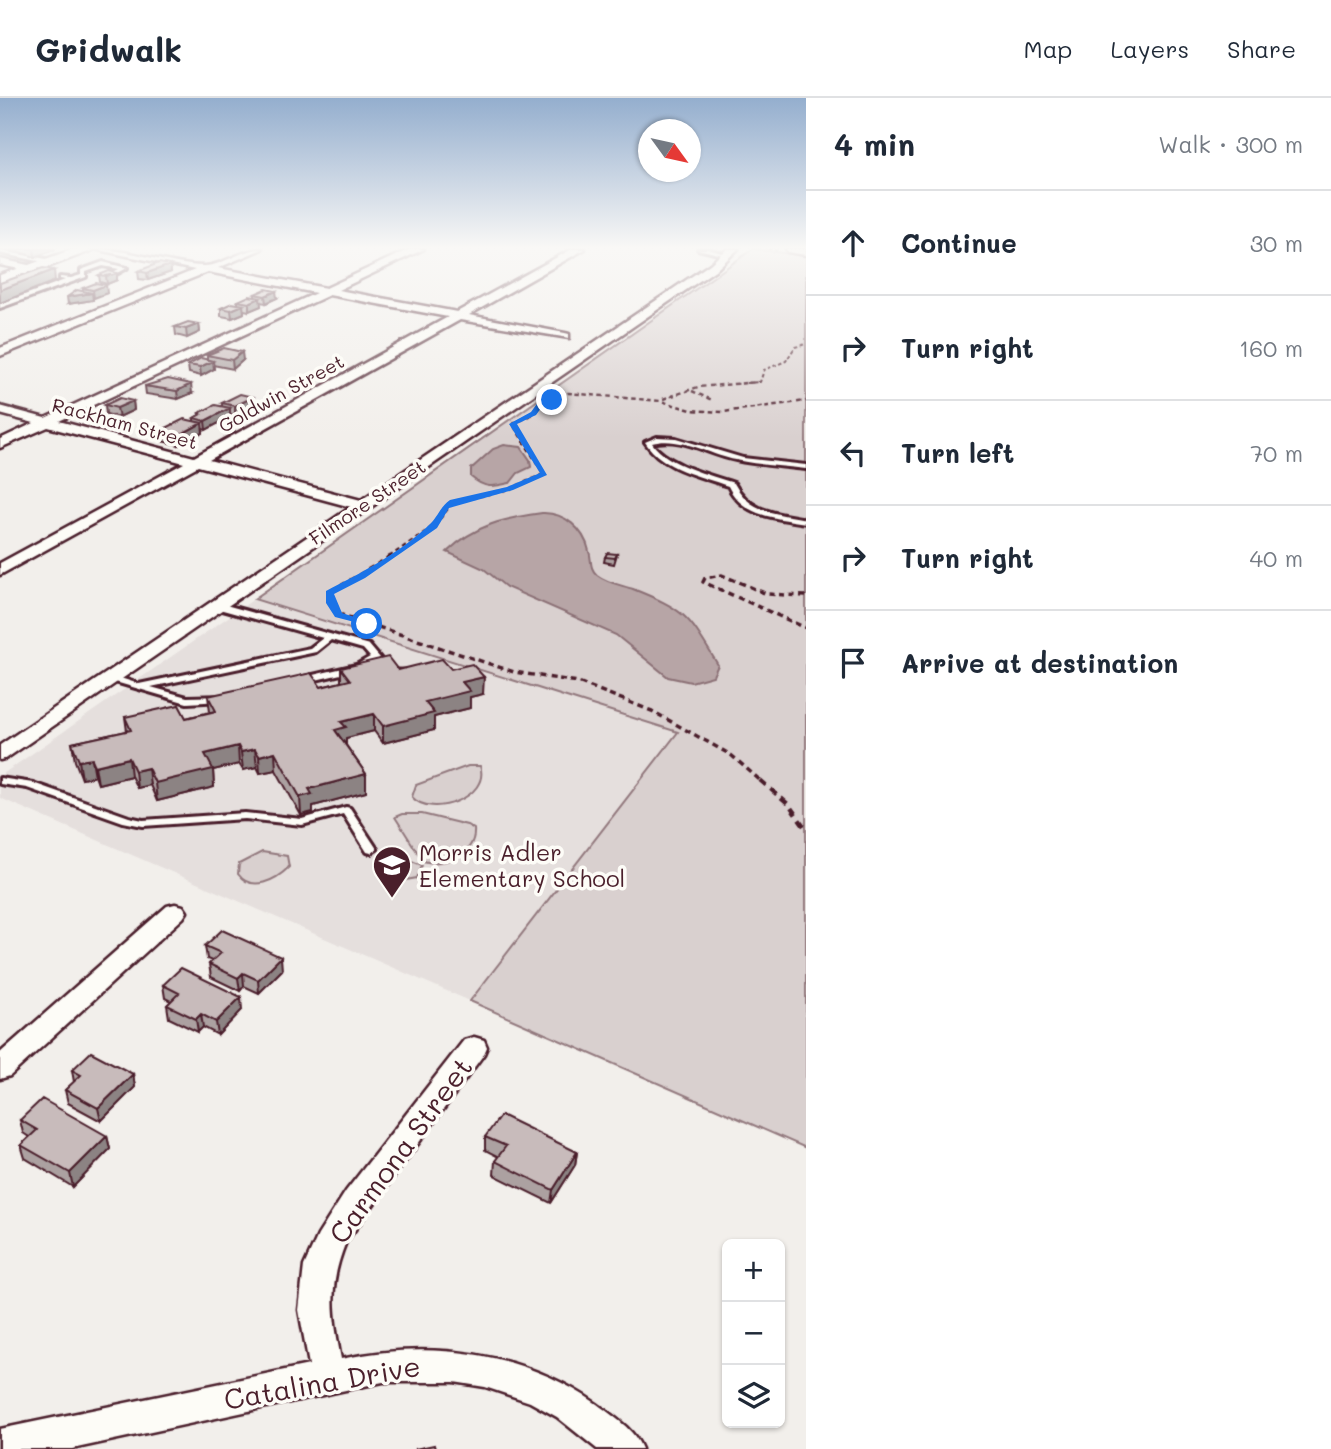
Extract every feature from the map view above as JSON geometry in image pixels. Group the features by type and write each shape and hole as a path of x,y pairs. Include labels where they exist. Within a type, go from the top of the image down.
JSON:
{"street":[{"path":"0,352 100,312"},
{"path":"0,444 283,312"},
{"path":"437,312 565,336"},
{"name":"Goldwin Street","path":"0,570 466,312"},
{"name":"Filmore Street","path":"0,754 108,677 643,312"},
{"name":"Rackham Street","path":"0,410 362,505"},
{"path":"0,1069 175,912"},
{"name":"Carmona Street","path":"328,1377 315,1310 320,1266 333,1235 474,1047"},
{"name":"Catalina Drive","path":"0,1447 383,1366 434,1363 474,1367 531,1384 586,1414 624,1449"}],"lane":[{"path":"806,467 723,455 704,447 668,439 648,442 650,448 678,465 731,485 735,498 744,506 806,521"},
{"path":"215,605 366,647 375,658 359,667 291,682"},
{"path":"139,687 313,650 330,637"},
{"path":"108,677 199,701 237,694"},
{"path":"0,781 29,785 127,820 144,823 245,816 302,822 346,810 371,849"}],"path":[{"path":"661,401 672,394 720,384 760,382 764,370 786,361 795,347 806,344"},
{"path":"691,391 712,400"},
{"path":"806,401 750,411 723,412 691,410 661,401 568,393 542,402 533,414 513,424 544,474 510,489 453,502 446,507 434,526 362,576 330,593 331,603 345,619 467,655 514,673 578,682 652,711 731,754 789,805 806,829"},
{"path":"806,596 767,595 726,575 714,574 705,578 704,582 806,628"}],"shaded area":[{"path":"663,312 806,312 806,1148 470,1001 678,732 254,599"},
{"path":"504,445 521,447 530,460 531,467 518,473 510,483 499,485 485,485 471,477 471,469 493,449"},
{"path":"542,513 558,515 578,529 597,575 665,603 685,617 718,665 713,676 691,682 668,677 616,635 506,587 484,569 447,552 468,535 491,524"},
{"name":"Morris Adler Elementary School","path":"254,599 679,732 470,1001 0,798 0,776"},
{"path":"468,766 480,766 481,777 477,787 468,795 445,805 432,806 412,797 416,785"},
{"path":"402,814 422,814 467,825 474,829 473,838 465,852 458,857 441,862 423,861 395,817"},
{"path":"262,852 287,856 289,867 264,883 244,880 238,874 239,864"},
{"path":"404,858 422,865 417,878 406,880 390,874 388,869 391,863"}],"building":[{"path":"188,322 199,324 186,329 175,327"},
{"path":"224,348 242,352 232,360 207,355"},
{"path":"201,358 213,361 200,367 188,365"},
{"path":"168,379 191,384 177,391 145,386"},
{"path":"240,394 253,397 235,406 222,403"},
{"path":"120,398 133,401 117,408 105,405"},
{"path":"215,405 230,408 205,421 194,418 201,414 199,413"},
{"path":"184,419 202,423 178,436 160,431"},
{"path":"607,553 617,554 615,558 605,557"},
{"path":"388,657 398,670 442,659 451,669 472,664 484,677 462,682 470,691 425,702 434,713 383,726 374,714 341,722 346,727 335,730 366,774 309,789 312,794 300,797 275,752 259,756 255,749 241,752 238,746 205,754 213,769 155,783 148,768 135,771 129,758 95,766 92,759 79,761 72,743 131,730 125,717 179,705 186,718 216,711 208,696 311,673 321,687 350,680 341,668"},
{"path":"222,930 281,957 258,980 243,973 238,978 209,964 221,953 205,946"},
{"path":"181,968 241,997 216,1022 201,1014 196,1019 167,1005 179,993 163,985"},
{"path":"91,1052 133,1074 98,1108 65,1090 81,1075 72,1070"},
{"path":"42,1099 107,1136 70,1173 21,1145 37,1130 20,1120"},
{"path":"501,1115 577,1152 553,1190 495,1161 506,1146 485,1137"},
{"path":"434,1445 435,1449 415,1449"}],"place":[{"name":"Morris Adler Elementary School","path":"392,899"}],"route":[{"path":"367,624 339,615 331,603 330,593 340,585 362,576 434,526 446,507 453,502 510,489 544,474 544,470 513,424 533,414 542,402 552,400"}]}
